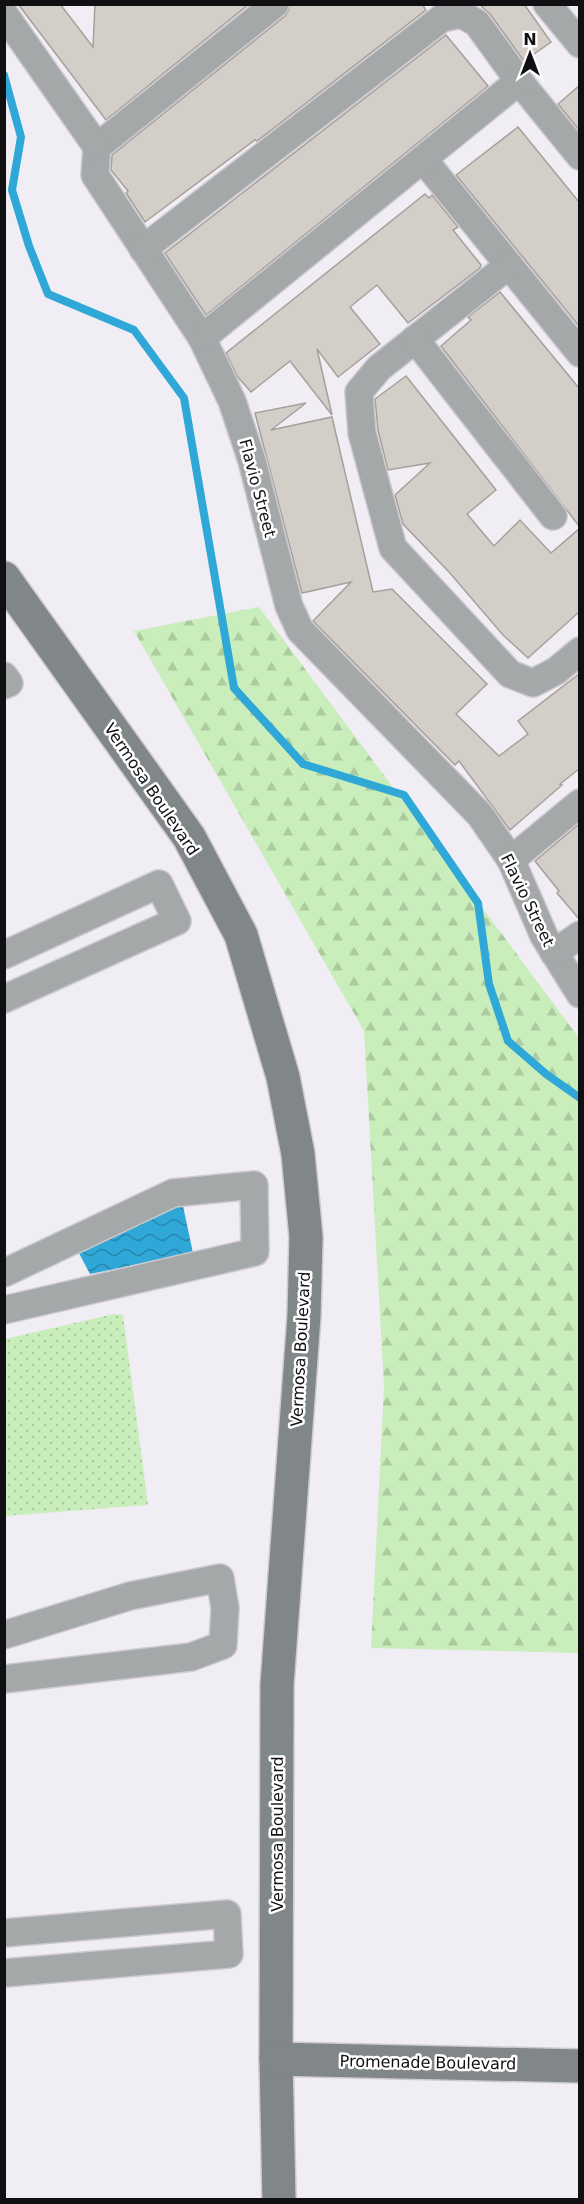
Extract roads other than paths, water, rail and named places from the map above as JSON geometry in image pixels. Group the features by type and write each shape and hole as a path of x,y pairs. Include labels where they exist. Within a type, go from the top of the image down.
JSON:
{"main road":[{"name":"Vermosa Boulevard","path":"4,578 189,837 241,935 283,1077 298,1154 306,1237 305,1282 277,1685 276,2059 279,2199"},
{"name":"Promenade Boulevard","path":"276,2059 579,2066"}],"street":[{"path":"4,14 97,147 275,4"},
{"path":"547,4 579,44"},
{"path":"143,249 442,18 461,14 477,23 519,81 579,156"},
{"path":"202,338 519,81"},
{"name":"Flavio Street","path":"97,147 95,175 202,338 232,401 252,461 289,606 300,630 480,815 511,860 554,953 579,994"},
{"path":"423,159 579,353"},
{"path":"508,265 379,368 359,392 362,434 393,548 510,674 533,683 556,671 579,651"},
{"path":"415,339 553,516"},
{"path":"4,676 9,683 4,685"},
{"path":"511,860 579,803"},
{"path":"4,955 159,884 177,921 4,999"},
{"path":"554,953 579,934"},
{"path":"4,1273 173,1193 254,1185 255,1252 4,1310"},
{"path":"4,1635 130,1596 220,1578 225,1608 223,1645 191,1657 4,1679"},
{"path":"4,1933 227,1914 229,1953 4,1973"}],"water":[{"path":"180,1192 193,1253 90,1274 74,1244"}],"waterway":[{"path":"4,75 21,137 12,190 29,246 48,294 134,330 184,398 234,688 303,764 404,795 478,903 489,984 508,1041 546,1074 580,1098"}]}
